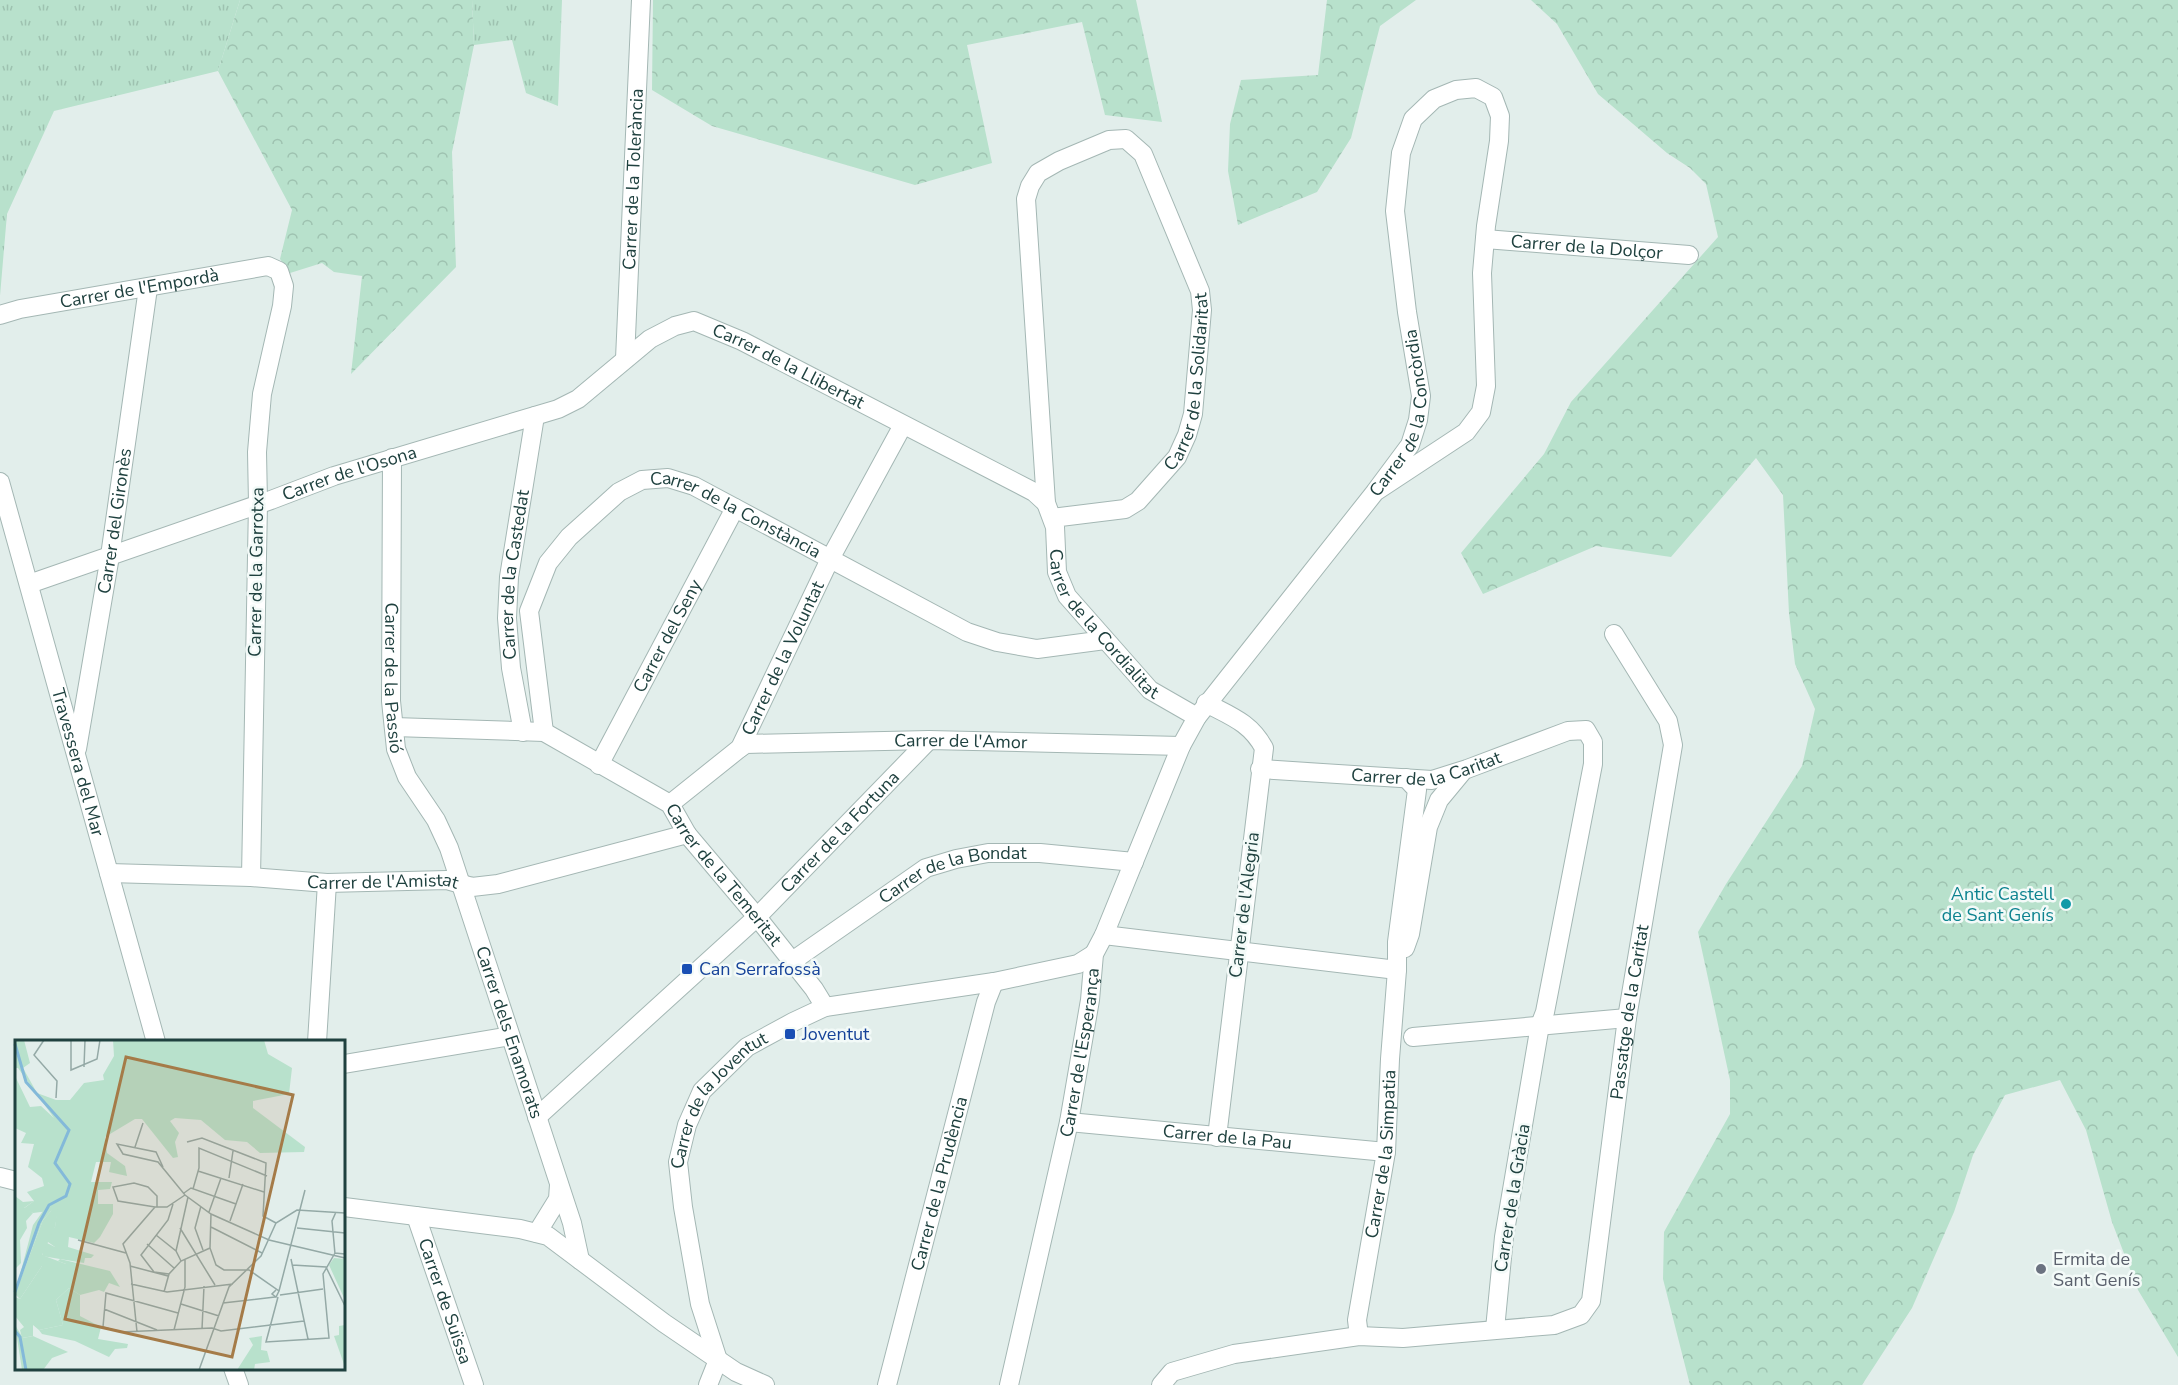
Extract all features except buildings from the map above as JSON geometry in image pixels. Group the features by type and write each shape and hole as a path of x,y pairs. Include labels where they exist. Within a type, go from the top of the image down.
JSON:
{"street":[{"name":"Carrer de la Tolerància","path":"625,359 641,0"},
{"name":"Carrer de la Concòrdia","path":"1202,710 1410,445 1418,420 1421,396 1407,312 1395,211 1401,153 1413,119 1434,99 1456,90 1476,88 1493,97 1500,116 1499,141 1485,239"},
{"name":"Carrer de la Solidaritat","path":"1109,140 1126,140 1143,154 1200,291 1202,310 1193,414 1177,457 1138,501 1125,509 1049,511 1026,200 1030,186 1038,173 1059,161 1109,140"},
{"name":"Carrer de la Dolçor","path":"1485,239 1689,255"},
{"path":"1375,492 1466,432 1481,412 1486,386 1482,273 1485,239"},
{"name":"Carrer de l'Empordà","path":"0,315 20,309 268,266 279,271"},
{"name":"Carrer de la Garrotxa","path":"251,877 257,452 262,394 282,306 284,286 279,271"},
{"name":"Carrer del Gironès","path":"76,754 110,555 148,288"},
{"name":"Carrer de la Llibertat","path":"535,416 558,409 578,399 650,339 675,326 694,321 742,341 1034,492 1049,511"},
{"name":"Carrer de l'Osona","path":"29,584 334,476 535,416"},
{"name":"Carrer de la Castedat","path":"523,732 511,668 507,618 509,577 535,416"},
{"name":"Carrer de la Voluntat","path":"669,804 740,748 830,559 903,425"},
{"name":"Carrer de la Passió","path":"392,458 391,701 396,749 407,777 436,820 449,848 459,883"},
{"name":"Carrer de la Constància","path":"544,732 529,611 548,563 569,537 619,492 642,480 668,478 685,483 967,632 997,642 1037,649 1105,640"},
{"name":"Travessera del Mar","path":"0,482 156,1040"},
{"name":"Carrer del Seny","path":"599,765 735,508"},
{"name":"Carrer de la Cordialitat","path":"1049,511 1055,527 1057,572 1067,597 1150,690 1202,710"},
{"name":"Passatge de la Caritat","path":"1495,1329 1554,1325 1581,1315 1591,1301 1627,1018 1673,745 1668,721 1614,634"},
{"name":"Carrer de l'Esperança","path":"1010,1385 1069,1122 1090,1000 1094,954 1104,935 1181,746 1202,710"},
{"name":"Carrer de l'Alegria","path":"1202,710 1247,724 1257,735 1264,748 1217,1137"},
{"path":"394,727 544,732"},
{"name":"Carrer de la Caritat","path":"1260,769 1431,780 1463,771 1568,731 1586,730"},
{"name":"Carrer de la Gràcia","path":"1495,1329 1504,1237 1540,1025 1545,1012 1593,764 1593,742 1586,730"},
{"name":"Carrer de la Temeritat","path":"544,732 669,804 687,834 757,917 791,963 814,989 825,1007"},
{"name":"Carrer de l'Amor","path":"740,748 746,744 929,740 1181,746"},
{"name":"Carrer de la Fortuna","path":"537,1117 757,917 929,740"},
{"name":"Carrer de la Simpatia","path":"1397,970 1410,934 1428,827 1439,800 1463,771"},
{"name":"Carrer de la Simpatia","path":"1359,1336 1357,1320 1386,1152 1397,942 1417,790 1406,778"},
{"name":"Carrer de l'Amistat","path":"109,873 251,877 327,883 447,880 472,887 498,884 687,834"},
{"name":"Carrer de la Bondat","path":"791,963 926,868 956,859 988,853 1040,853 1134,862"},
{"path":"317,1040 327,883"},
{"name":"Carrer dels Enamorats","path":"459,883 572,1223 579,1260"},
{"path":"1104,935 1397,970"},
{"name":"Carrer de la Joventut","path":"718,1360 700,1304 678,1162 687,1125 702,1091 747,1047 825,1007 994,982 1078,963 1094,954"},
{"name":"Carrer de la Prudència","path":"887,1385 986,1002 994,982"},
{"path":"1413,1037 1627,1018"},
{"path":"345,1064 510,1036"},
{"name":"Carrer de la Pau","path":"1069,1122 1386,1152"},
{"path":"0,1177 15,1180"},
{"path":"537,1233 558,1199 559,1184"},
{"path":"345,1207 520,1229 548,1236 664,1323 736,1372 765,1385"},
{"name":"Carrer de Suïssa","path":"416,1216 474,1385"},
{"path":"1161,1385 1172,1372 1234,1354 1359,1336 1403,1338 1495,1329"},
{"path":"708,1385 718,1360"},
{"path":"234,1370 239,1385"}],"green space":[{"path":"0,0 240,0 218,71 54,111 7,214 0,296"},
{"path":"240,0 472,0 474,45 452,152 456,267 351,374 362,276 334,272 322,263 290,273 280,259 292,210 218,71"},
{"path":"472,0 562,0 558,106 526,93 512,40 474,45"},
{"path":"653,0 1136,0 1162,122 1105,115 1082,22 967,45 992,163 915,185 712,126 652,90"},
{"path":"1327,0 1416,0 1380,26 1351,138 1317,192 1238,225 1228,171 1230,124 1241,80 1318,75"},
{"path":"1531,0 2178,0 2178,1357 2138,1290 2112,1222 2086,1130 2060,1080 2005,1095 1973,1155 1954,1212 1912,1308 1862,1385 1690,1385 1663,1279 1664,1232 1730,1114 1730,1080 1698,932 1802,766 1815,709 1795,664 1789,613 1783,495 1756,458 1671,557 1596,546 1483,594 1461,553 1544,454 1571,402 1718,237 1706,184 1690,168 1667,153 1598,94 1557,24"}],"place":[{"name":"Antic Castell de Sant Genís","path":"2066,904"},
{"name":"Can Serrafossà","path":"687,969"},
{"name":"Joventut","path":"790,1034"},
{"name":"Ermita de Sant Genís","path":"2041,1269"}]}
